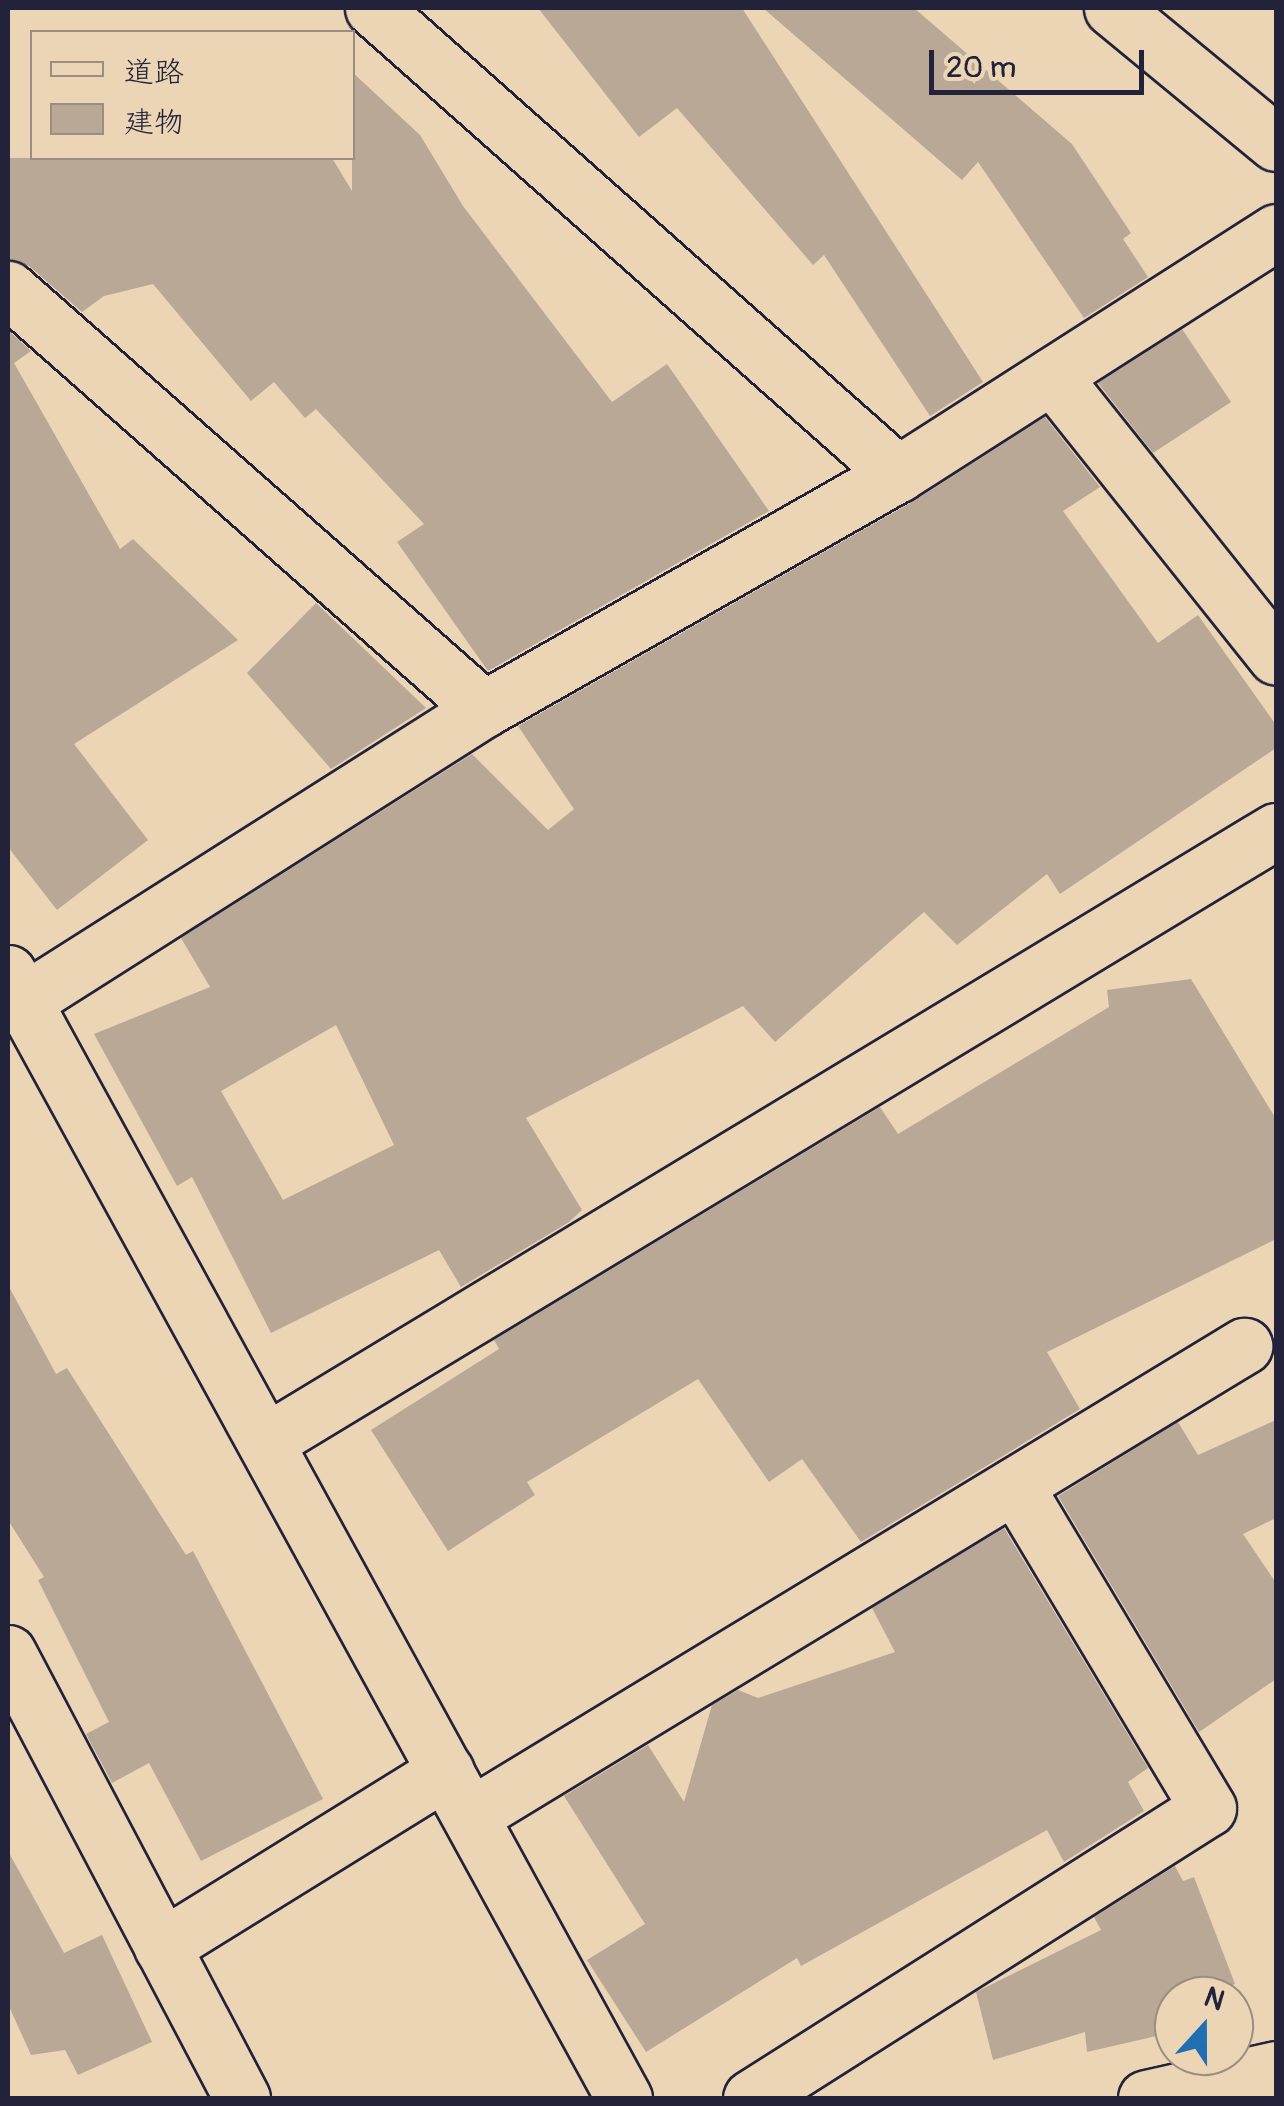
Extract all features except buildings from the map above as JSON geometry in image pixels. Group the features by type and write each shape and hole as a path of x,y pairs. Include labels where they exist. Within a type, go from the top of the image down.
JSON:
{"street":[{"path":"374,8 898,474"},
{"path":"1112,8 1276,142"},
{"path":"624,2098 17,986 484,709 898,474 1276,232"},
{"path":"8,289 484,709"},
{"path":"1052,376 1276,658"},
{"path":"266,1440 1276,831"},
{"path":"162,1947 458,1794 1015,1485 1244,1346"},
{"path":"751,2098 1208,1808 1015,1485"},
{"path":"8,1653 242,2098"},
{"path":"1146,2098 1276,2069"}]}
